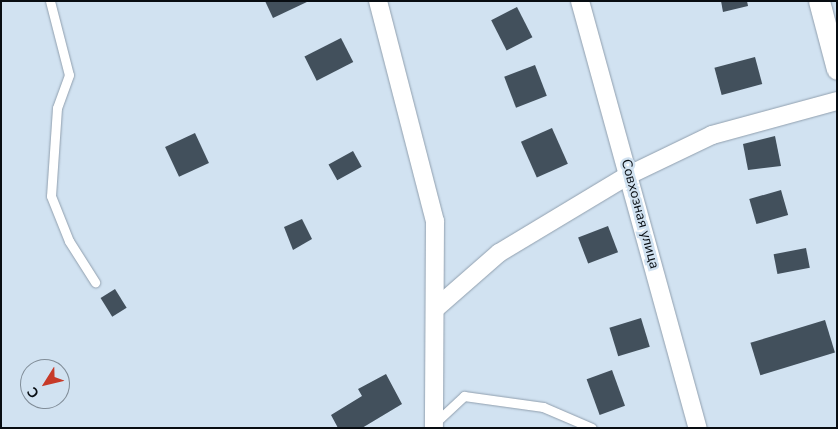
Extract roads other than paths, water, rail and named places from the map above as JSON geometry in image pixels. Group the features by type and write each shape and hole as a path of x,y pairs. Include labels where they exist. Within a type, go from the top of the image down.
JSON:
{"street":[{"path":"378,1 436,221 434,426"},
{"name":"Совхозная улица","path":"580,1 698,428"},
{"path":"819,1 837,69"},
{"path":"435,310 499,253 629,175 712,135 837,101"}],"lane":[{"path":"50,1 69,75 57,108 52,196 69,242 95,282"},
{"path":"434,426 464,396 543,407 592,428"}]}
